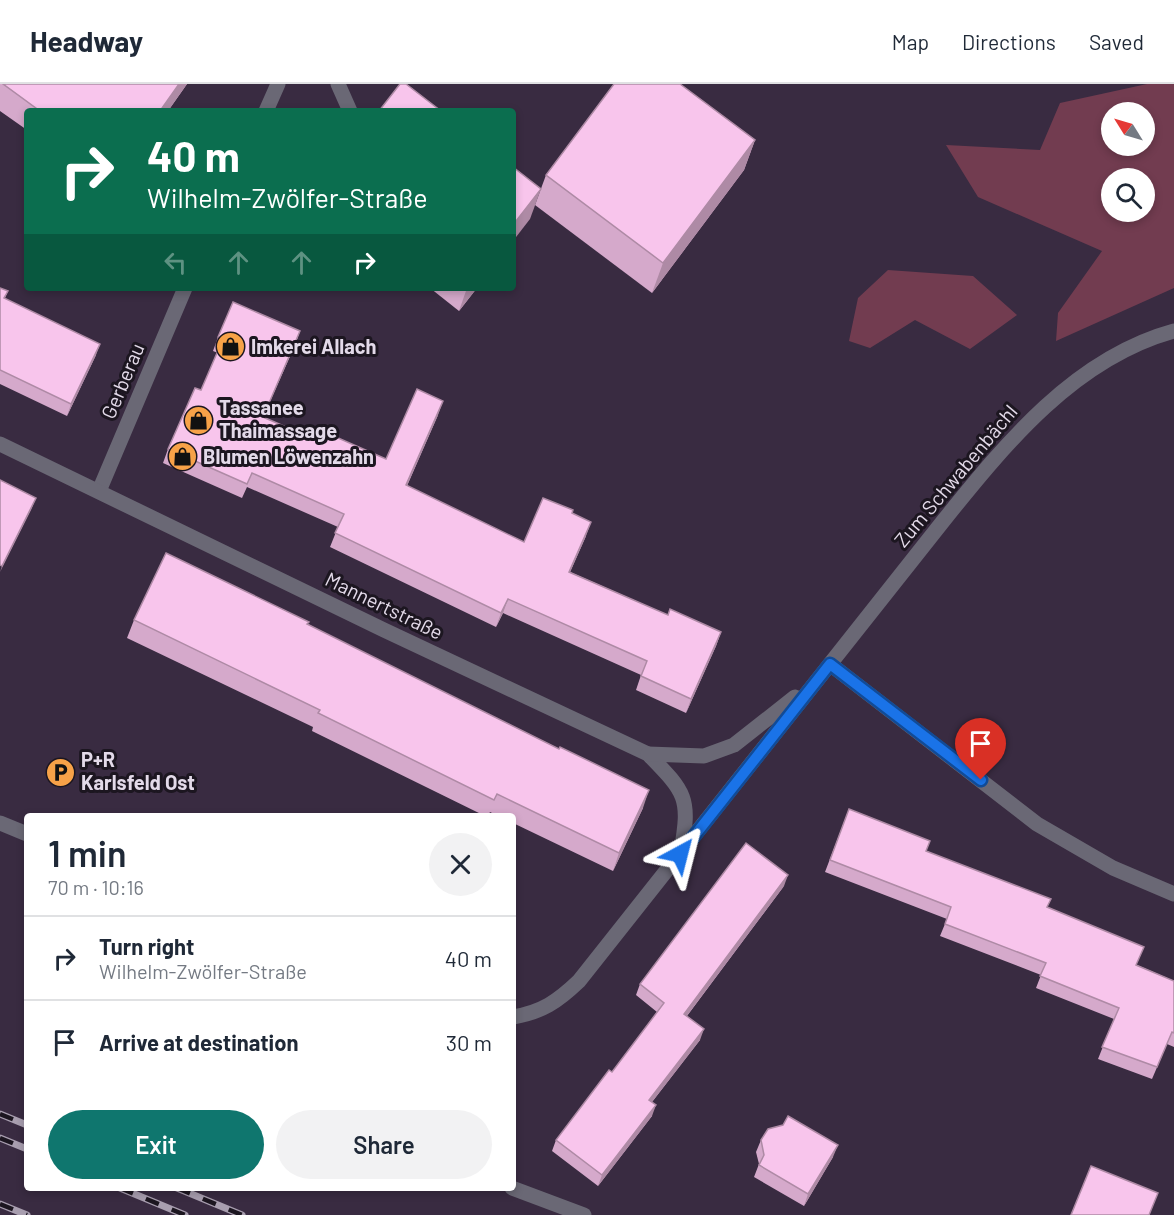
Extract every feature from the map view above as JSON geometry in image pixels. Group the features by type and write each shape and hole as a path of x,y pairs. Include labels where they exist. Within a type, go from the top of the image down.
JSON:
{"street":[{"path":"267,108 278,84"},
{"path":"338,84 349,108"},
{"name":"Gerberau","path":"99,491 184,291"},
{"name":"Zum Schwabenbächl","path":"516,1017 532,1014 559,1000 579,981 951,511 1023,427 1056,397 1106,361 1157,336 1174,331"},
{"name":"Mannertstraße","path":"0,444 384,630 648,754 676,783 685,804 686,822 680,854"},
{"path":"830,664 1037,824 1113,868 1174,894"},
{"name":"Zum Schwabenbächl","path":"648,754 704,756 734,745 783,708 830,664"},
{"path":"0,823 24,833"},
{"path":"516,1190 584,1215"}],"shaded area":[{"path":"1147,84 1174,84 1174,288 1056,341 1058,313 1102,251 978,197 946,145 1040,150 1060,103"},
{"path":"888,270 973,276 1017,315 970,349 915,320 870,348 849,341 858,298"}],"building":[{"path":"3,84 179,84 162,108 36,108"},
{"path":"400,84 406,84 437,108 381,108"},
{"path":"614,84 680,84 755,140 663,263 546,175"},
{"path":"516,169 541,189 516,221"},
{"path":"0,288 8,291 4,298 100,344 71,404 0,370"},
{"path":"233,302 300,331 263,417 316,440 320,430 386,459 417,389 443,401 406,485 524,542 543,498 573,510 572,513 591,522 569,572 668,615 670,609 721,632 691,699 641,676 647,661 508,599 501,613 335,533 344,514 252,473 247,484 168,449 195,388 201,390 223,339 218,337"},
{"path":"0,480 36,498 2,566 0,565"},
{"path":"166,553 309,622 307,624 559,749 560,747 649,790 619,853 497,794 494,800 318,713 320,710 134,620"},
{"path":"849,809 930,841 926,851 1051,899 1047,907 1144,947 1136,965 1174,981 1174,1033 1172,1032 1157,1067 1102,1047 1119,1008 1040,976 1046,963 945,924 951,907 830,860"},
{"path":"746,843 788,875 684,1014 704,1029 649,1100 656,1105 602,1175 556,1140 609,1070 612,1072 664,1003 640,984"},
{"path":"788,1116 838,1145 808,1194 759,1165 764,1155 761,1140 768,1129 783,1125"},
{"path":"1091,1166 1158,1193 1149,1215 1071,1215"}],"railway":[{"path":"0,1114 24,1124"},
{"path":"0,1138 24,1148"},
{"path":"127,1191 185,1215"},
{"path":"184,1191 242,1215"},
{"path":"0,1204 27,1215"}],"place":[{"name":"Imkerei Allach","path":"230,347"},
{"name":"Tassanee Thaimassage","path":"198,420"},
{"name":"Blumen Löwenzahn","path":"182,457"},
{"name":"P+R Karlsfeld Ost","path":"60,772"}],"route":[{"path":"680,854 830,664 981,780"}]}
